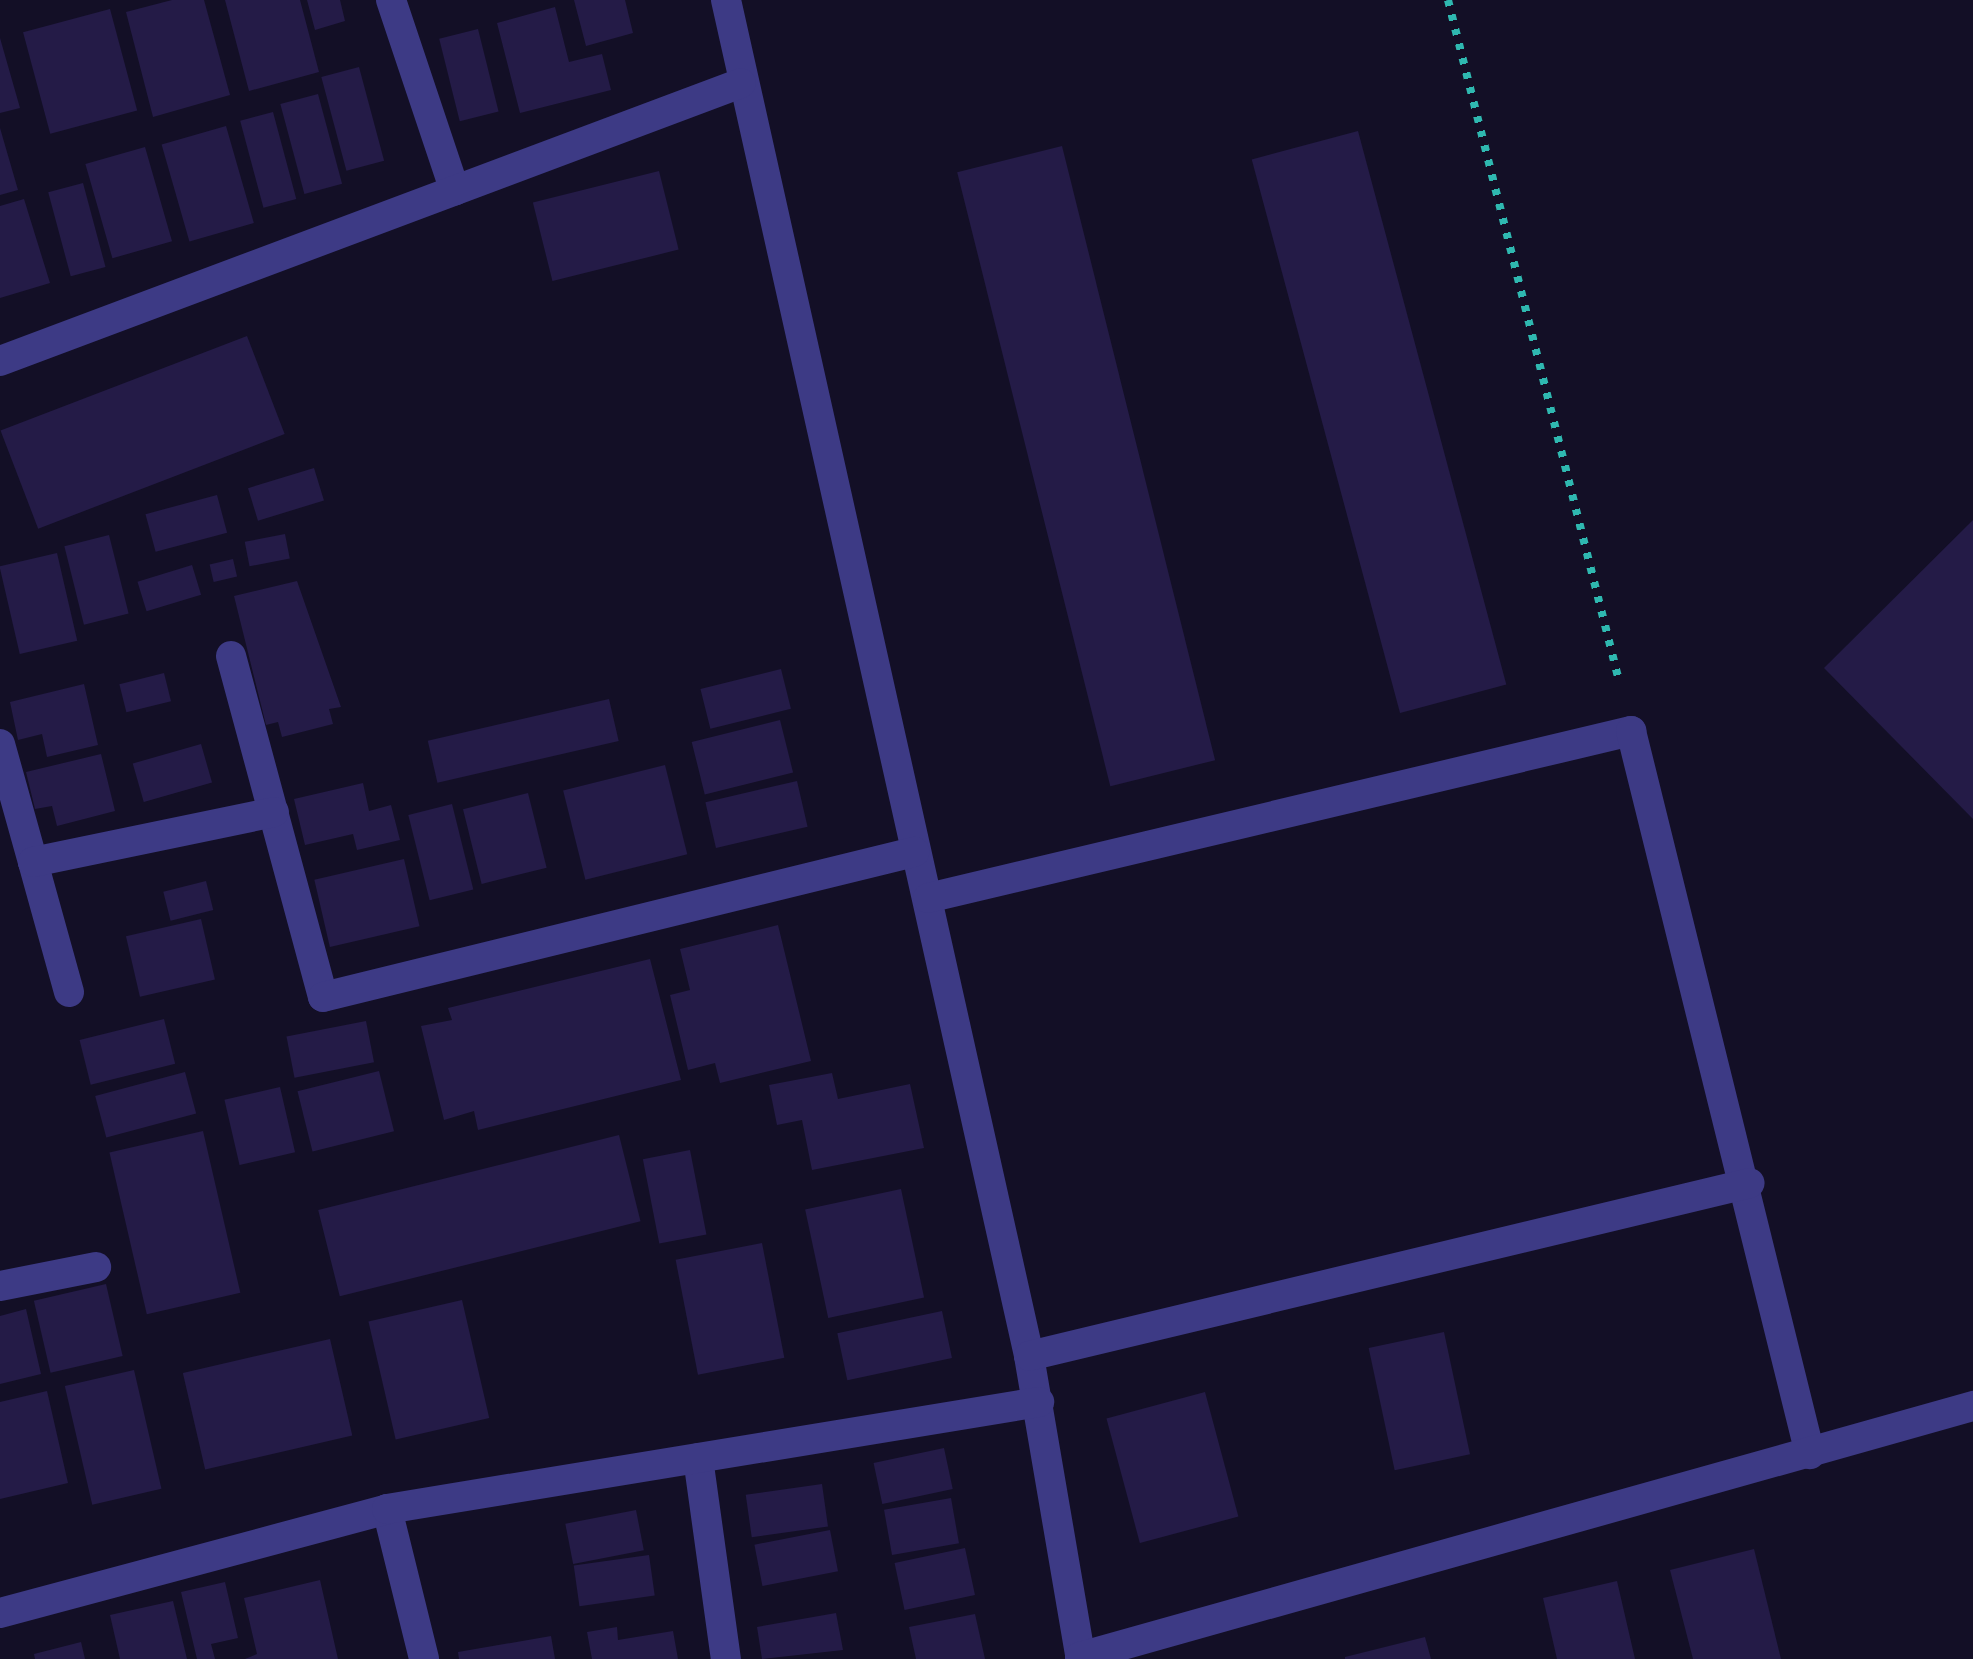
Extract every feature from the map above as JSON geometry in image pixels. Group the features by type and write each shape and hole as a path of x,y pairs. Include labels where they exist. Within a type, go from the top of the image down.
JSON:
{"street":[{"path":"392,0 455,191"},
{"path":"726,0 740,83 1039,1402 1080,1658 1973,1406"},
{"path":"0,361 740,83"},
{"path":"231,656 323,997 914,852"},
{"path":"928,898 1631,731 1750,1183 1810,1454"},
{"path":"0,744 69,992"},
{"path":"32,862 274,812"},
{"path":"1029,1356 1750,1183"},
{"path":"0,1286 96,1267"},
{"path":"0,1613 387,1509 1039,1402"},
{"path":"698,1458 726,1659"},
{"path":"387,1509 424,1659"}],"path":[{"path":"1448,0 1631,731"}],"building":[{"path":"172,0 204,0 230,95 153,117 126,12"},
{"path":"225,0 300,0 319,72 249,91"},
{"path":"307,0 340,0 345,21 315,30"},
{"path":"574,0 625,0 633,33 586,46"},
{"path":"555,7 569,62 602,54 611,90 520,113 497,23"},
{"path":"110,9 137,110 50,134 23,32"},
{"path":"478,29 499,111 460,121 439,39"},
{"path":"0,38 20,108 0,113"},
{"path":"359,67 384,161 346,171 321,77"},
{"path":"318,94 342,184 304,194 280,104"},
{"path":"273,112 296,199 263,208 240,121"},
{"path":"226,126 254,223 189,242 162,144"},
{"path":"0,128 18,190 0,195"},
{"path":"1358,131 1506,684 1400,713 1252,159"},
{"path":"1062,146 1215,760 1110,786 957,172"},
{"path":"145,147 172,241 112,258 85,164"},
{"path":"659,171 679,250 552,281 533,202"},
{"path":"83,183 106,267 71,276 48,192"},
{"path":"24,199 50,283 0,298 0,206"},
{"path":"247,336 285,434 38,529 1,431"},
{"path":"314,468 324,501 258,521 248,488"},
{"path":"217,495 227,533 156,552 146,514"},
{"path":"1973,520 1973,819 1824,668"},
{"path":"285,534 290,559 250,566 245,542"},
{"path":"109,535 129,614 84,625 64,546"},
{"path":"57,553 77,641 20,654 0,566"},
{"path":"233,559 237,577 214,582 210,564"},
{"path":"192,565 201,595 147,611 137,582"},
{"path":"297,581 341,707 329,709 333,724 282,737 278,722 266,725 234,596"},
{"path":"781,669 791,709 710,729 700,689"},
{"path":"164,673 171,701 126,712 119,684"},
{"path":"84,684 98,745 47,757 42,734 18,740 10,702"},
{"path":"609,699 619,741 437,783 428,741"},
{"path":"780,720 793,772 705,794 692,742"},
{"path":"201,744 212,782 144,802 133,764"},
{"path":"101,754 115,811 57,826 52,806 35,809 26,772"},
{"path":"665,765 687,854 585,880 563,790"},
{"path":"797,781 808,827 716,848 705,802"},
{"path":"363,783 369,811 391,805 400,840 357,850 353,834 305,845 294,799"},
{"path":"528,793 547,868 482,884 463,809"},
{"path":"452,804 473,889 430,900 408,815"},
{"path":"404,859 420,926 330,947 314,880"},
{"path":"206,881 213,910 171,921 163,892"},
{"path":"201,919 215,979 140,997 126,936"},
{"path":"778,925 811,1061 720,1083 715,1063 688,1070 670,995 690,990 680,949"},
{"path":"650,959 681,1080 478,1130 474,1111 444,1120 421,1026 452,1020 448,1008"},
{"path":"164,1019 175,1064 91,1085 80,1040"},
{"path":"366,1021 374,1062 295,1078 286,1036"},
{"path":"379,1071 394,1131 312,1151 297,1091"},
{"path":"185,1072 196,1114 106,1138 95,1096"},
{"path":"832,1073 838,1099 910,1084 924,1148 812,1170 802,1120 777,1125 769,1085"},
{"path":"280,1087 295,1152 240,1165 224,1100"},
{"path":"203,1131 240,1293 147,1314 109,1153"},
{"path":"619,1135 641,1221 340,1296 318,1210"},
{"path":"690,1150 706,1234 659,1244 643,1159"},
{"path":"901,1189 924,1298 828,1318 805,1209"},
{"path":"762,1243 784,1358 698,1375 676,1260"},
{"path":"106,1284 123,1356 51,1373 34,1301"},
{"path":"462,1300 489,1418 396,1439 368,1322"},
{"path":"26,1309 41,1374 0,1384 0,1316"},
{"path":"942,1311 952,1358 847,1380 837,1333"},
{"path":"1444,1332 1470,1454 1395,1470 1369,1348"},
{"path":"330,1339 352,1435 205,1469 183,1373"},
{"path":"134,1370 161,1489 92,1505 65,1386"},
{"path":"47,1391 68,1483 0,1499 0,1402"},
{"path":"1205,1392 1238,1517 1140,1543 1106,1418"},
{"path":"944,1448 953,1489 882,1504 874,1463"},
{"path":"822,1484 828,1527 752,1537 746,1495"},
{"path":"951,1498 959,1543 892,1555 884,1510"},
{"path":"636,1510 644,1550 573,1564 565,1524"},
{"path":"830,1530 838,1571 762,1586 754,1545"},
{"path":"965,1548 975,1595 905,1610 895,1563"},
{"path":"1754,1549 1781,1659 1693,1659 1670,1570"},
{"path":"649,1555 655,1596 579,1606 574,1566"},
{"path":"320,1580 338,1659 245,1659 257,1654 244,1598"},
{"path":"1617,1581 1635,1659 1557,1659 1543,1598"},
{"path":"225,1582 238,1638 211,1644 215,1659 197,1659 181,1592"},
{"path":"173,1601 187,1659 120,1659 110,1615"},
{"path":"836,1613 843,1650 762,1659 757,1627"},
{"path":"975,1614 985,1659 916,1659 909,1627"},
{"path":"617,1627 618,1640 673,1631 678,1659 592,1659 587,1632"},
{"path":"551,1636 555,1659 459,1659 458,1652"},
{"path":"1425,1637 1431,1659 1345,1659 1345,1657"},
{"path":"81,1642 85,1659 35,1659 34,1654"}]}
